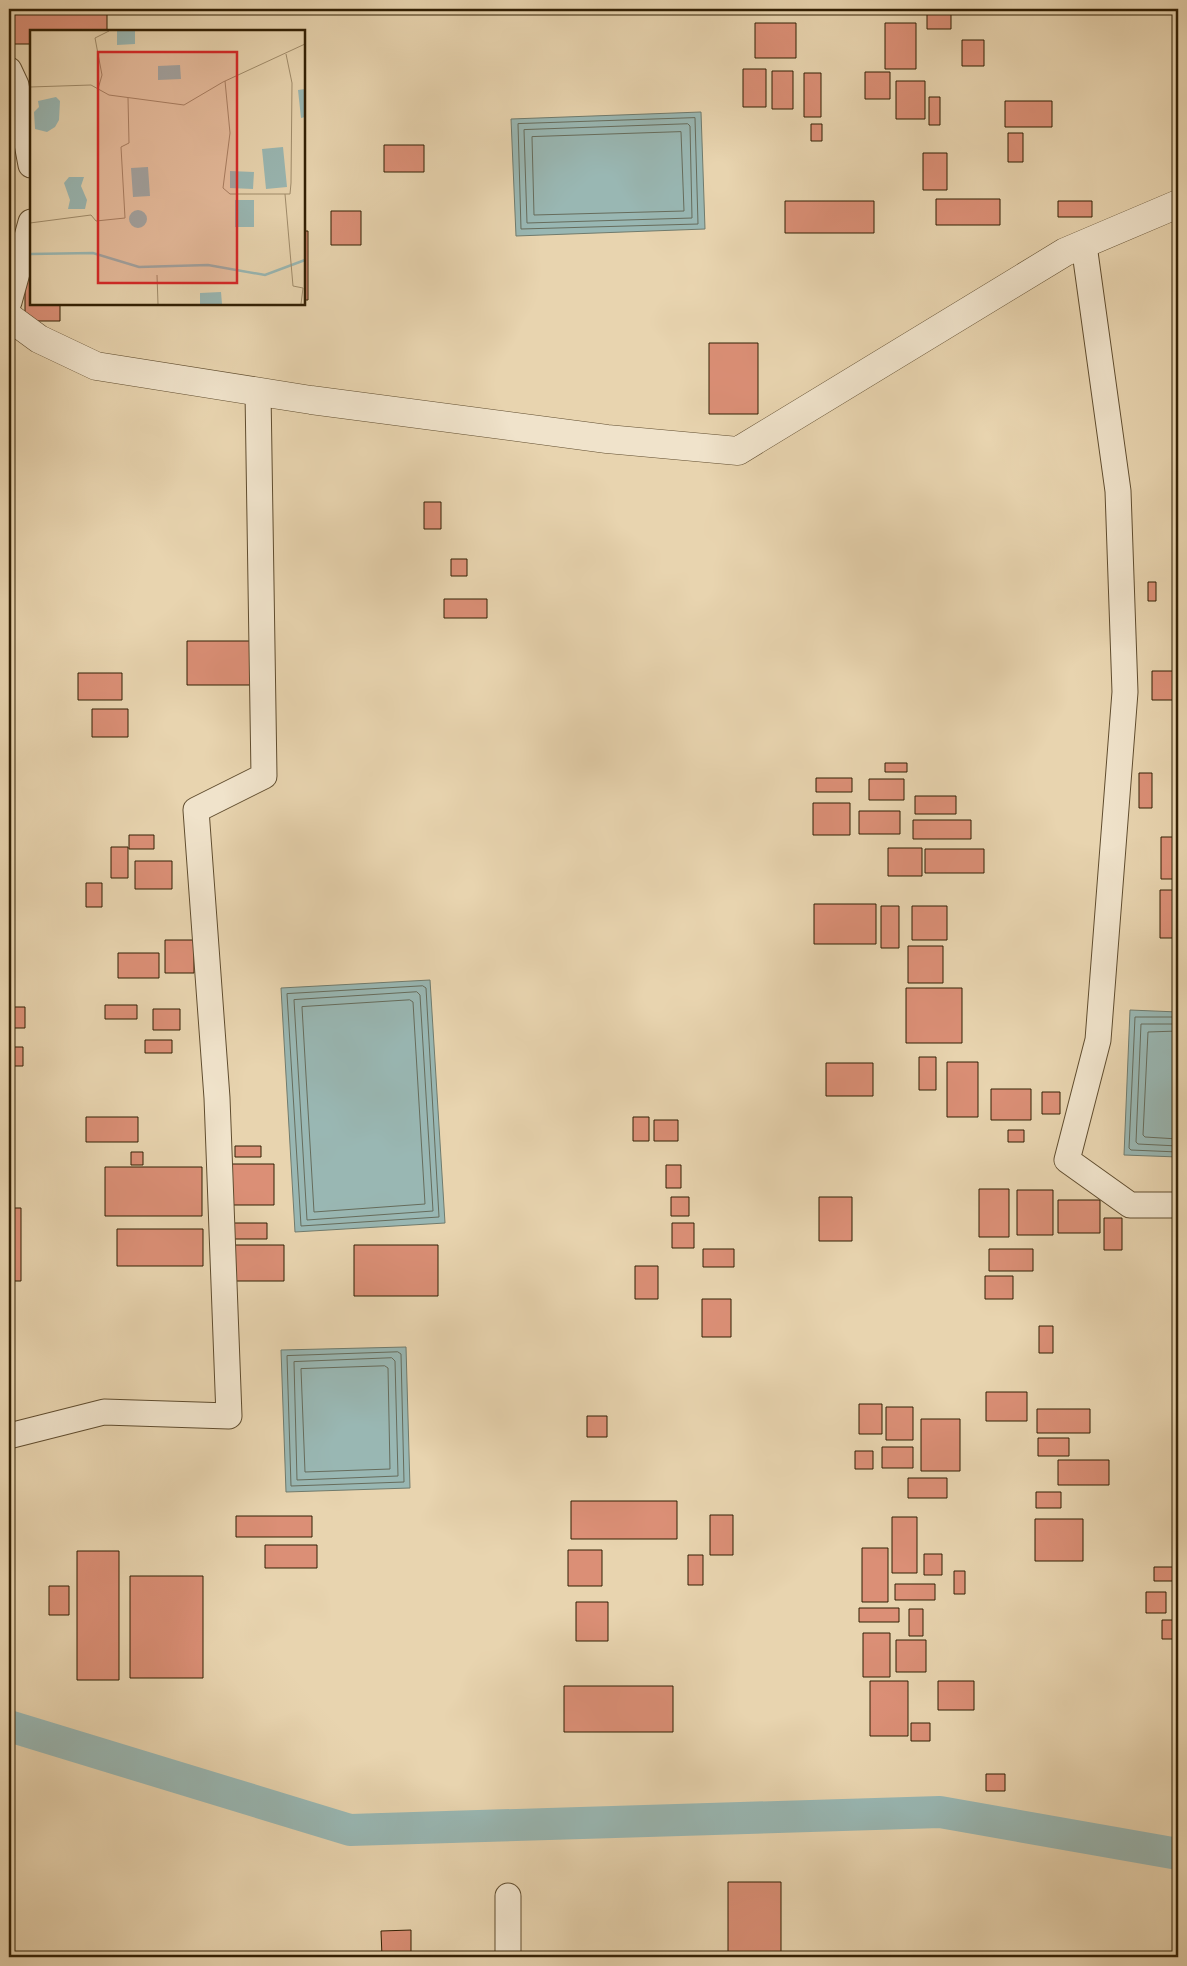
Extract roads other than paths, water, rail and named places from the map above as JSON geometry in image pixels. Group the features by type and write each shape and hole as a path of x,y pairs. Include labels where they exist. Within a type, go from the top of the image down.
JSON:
{"street":[{"path":"9,70 16,85 30,160"},
{"path":"9,317 39,339 96,366 258,392 608,439 738,451 1065,252 1178,204"},
{"path":"9,302 30,226"},
{"path":"1084,245 1118,491 1125,692 1098,1040 1067,1160 1130,1205 1178,1205"},
{"path":"9,1436 104,1412 229,1416 217,1098 196,810 264,776 258,392"},
{"path":"508,1896 508,1957"}],"water":[{"path":"701,112 705,229 516,236 511,119"},
{"path":"430,980 445,1223 295,1232 281,988"},
{"path":"1130,1010 1178,1012 1178,1157 1124,1155"},
{"path":"1173,1264 1178,1264 1178,1492 1173,1492"},
{"path":"406,1347 410,1488 286,1492 281,1350"}],"waterway":[{"path":"9,1726 350,1830 940,1812 1178,1854"}]}
